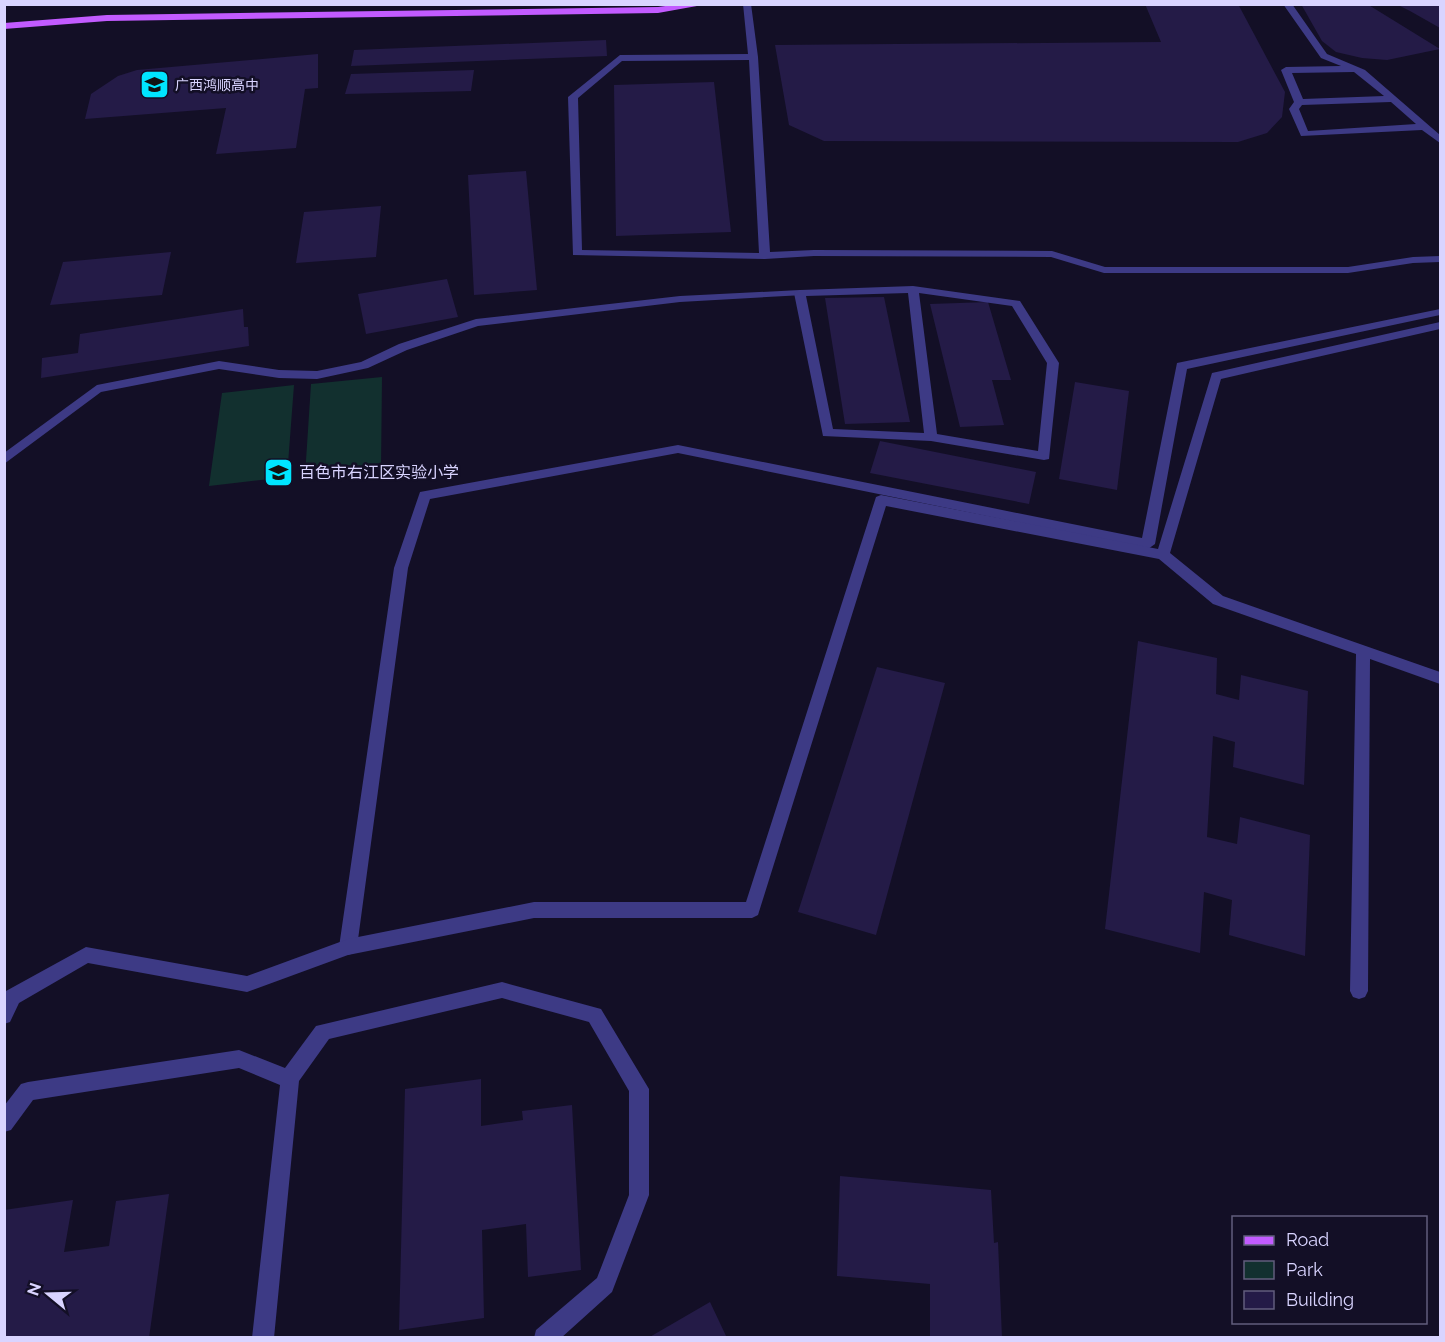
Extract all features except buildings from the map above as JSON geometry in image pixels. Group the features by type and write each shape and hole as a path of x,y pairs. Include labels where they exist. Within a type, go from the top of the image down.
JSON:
{"main road":[{"path":"4,26 107,18 658,10 704,4"},
{"path":"4,37 57,22"}],"street":[{"path":"747,4 753,57 765,256"},
{"path":"1287,4 1324,56 1362,72 1440,140"},
{"path":"753,57 620,58 573,97 577,253 765,256 814,253 1052,254 1104,270 1348,270 1413,260 1440,259"},
{"path":"1299,102 1286,70 1354,69"},
{"path":"1299,102 1391,99"},
{"path":"1299,102 1294,109 1304,134 1422,126"},
{"path":"4,460 97,389 219,365 279,374 317,375 364,365 403,347 476,323 680,299 800,293 913,289 1016,303 1053,363 1044,456 932,437 827,433 800,293"},
{"path":"913,289 932,437"},
{"path":"348,947 401,568 425,495 678,449 1148,544 1181,366 1440,312"},
{"path":"1163,555 1216,376 1440,326"},
{"path":"4,1016 12,997 86,955 247,984 348,947 534,910 752,910 881,500 1163,555 1218,600 1440,678"},
{"path":"1359,991 1364,651"},
{"path":"263,1338 290,1077 324,1032 502,990 595,1015 639,1089 639,1195 605,1285 544,1338"},
{"path":"4,1123 28,1091 239,1059 289,1079 290,1077"}],"green space":[{"path":"382,377 381,468 305,476 311,384"},
{"path":"294,385 287,477 209,486 222,393"}],"place":[{"name":"广西鸿顺高中","path":"154,85"},
{"name":"百色市右江区实验小学","path":"278,472"}]}
